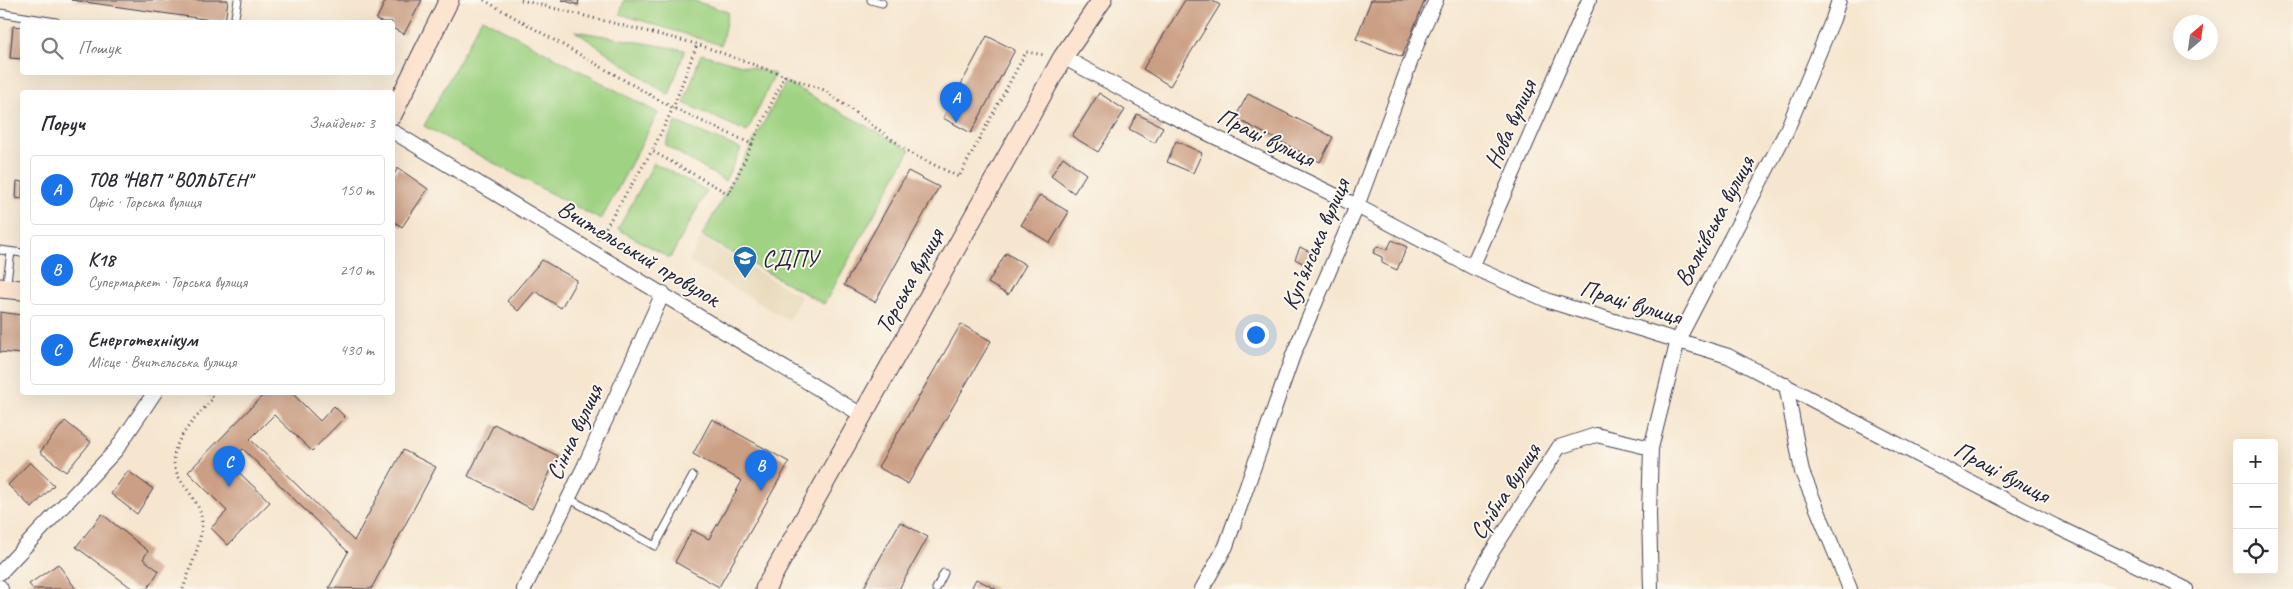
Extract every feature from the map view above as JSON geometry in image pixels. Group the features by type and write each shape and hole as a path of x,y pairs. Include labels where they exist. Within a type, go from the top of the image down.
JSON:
{"main road":[{"path":"395,109 449,0"},
{"name":"Торська вулиця","path":"765,589 1063,57 1102,0"}],"street":[{"name":"Куп’янська вулиця","path":"1202,589 1226,546 1293,355 1357,206 1421,33 1436,0"},
{"name":"Нова вулиця","path":"1472,267 1590,0"},
{"name":"Валківська вулиця","path":"1650,589 1649,514 1651,448 1678,340 1786,132 1839,0"},
{"name":"Праці вулиця","path":"1063,57 1166,114 1357,206 1472,267 1550,301 1728,356 2055,526 2186,589"},
{"name":"Вчительський провулок","path":"395,133 592,250 862,415"},
{"name":"Сінна вулиця","path":"524,589 663,293"},
{"path":"1786,385 1802,472 1850,589"},
{"path":"0,574 116,450 152,395"},
{"name":"Срібна вулиця","path":"1472,589 1490,555 1559,447 1596,435 1651,448"}],"lane":[{"path":"234,20 238,0"},
{"path":"871,0 882,3"},
{"path":"0,13 44,20"},
{"path":"0,250 20,253"},
{"path":"9,289 11,252"},
{"path":"568,498 655,546 693,476"},
{"path":"936,589 944,573"}],"path":[{"path":"484,0 673,108 752,144"},
{"path":"521,0 696,44 824,90 912,154 959,177 1026,52 1063,57"},
{"path":"592,250 652,151 673,108 696,44"},
{"path":"652,151 729,194 784,75"},
{"path":"183,589 200,534 202,517 198,506 174,469 173,457 176,444 213,398 210,395"}],"shaded area":[{"name":"СДПУ","path":"701,238 801,297 788,320 688,261"}],"green space":[{"path":"624,0 691,0 728,12 721,45 620,14"},
{"path":"482,18 658,113 601,220 424,126"},
{"path":"575,31 685,50 669,95"},
{"path":"701,54 775,74 747,132 684,103"},
{"path":"786,82 910,150 824,304 702,236"},
{"path":"676,122 741,149 725,181 665,145"},
{"path":"654,163 707,191 670,258 618,229"}],"building":[{"path":"71,0 228,0 225,20 211,20"},
{"path":"386,0 422,0 404,34 395,30 395,20 376,20"},
{"path":"562,0 579,0 578,5"},
{"path":"1185,0 1211,0 1220,5 1170,86 1143,69"},
{"path":"1371,0 1425,0 1402,57 1356,39"},
{"path":"13,26 20,27 20,59 10,58"},
{"path":"987,36 1015,50 971,133 943,118"},
{"path":"1099,93 1125,110 1098,152 1072,136"},
{"path":"1248,94 1333,137 1320,162 1235,118"},
{"path":"1137,114 1163,127 1155,143 1129,129"},
{"path":"1176,141 1202,153 1193,173 1167,162"},
{"path":"1063,157 1086,174 1074,193 1051,176"},
{"path":"398,168 428,189 402,227 395,222 395,172"},
{"path":"908,171 939,187 875,302 844,285"},
{"path":"17,181 20,182 20,199 16,198"},
{"path":"1040,195 1069,212 1050,243 1021,225"},
{"path":"1392,240 1407,247 1397,270 1382,263 1382,257 1373,253 1377,246 1387,250"},
{"path":"1300,247 1316,255 1310,267 1295,259"},
{"path":"1006,253 1026,265 1008,295 988,283"},
{"path":"542,260 577,280 561,308 535,291 518,311 507,301"},
{"path":"0,312 20,315 20,354 0,352"},
{"path":"961,324 991,341 908,484 878,467"},
{"path":"263,395 294,395 320,421 334,406 345,417 312,451 274,415 250,439 354,541 403,450 436,467 371,589 329,588 348,552 243,449 229,463 270,502 228,545 211,528 227,511 188,472"},
{"path":"712,419 789,462 719,587 675,562 692,530 709,539 742,481 693,454"},
{"path":"65,421 91,442 66,472 40,452"},
{"path":"494,424 558,456 532,509 468,476"},
{"path":"30,462 54,485 32,508 8,485"},
{"path":"128,471 153,489 137,514 111,494"},
{"path":"102,514 148,551 143,559 159,571 147,589 133,589 76,547"},
{"path":"900,522 928,537 899,589 863,589"},
{"path":"58,564 76,589 33,589 29,584"},
{"path":"976,579 996,589 971,589"}],"place":[{"name":"ТОВ \"НВП \" ВОЛЬТЕН\"","path":"956,123"},
{"name":"СДПУ","path":"745,279"},
{"name":"Енерготехнікум","path":"229,487"},
{"name":"К18","path":"761,491"}]}
